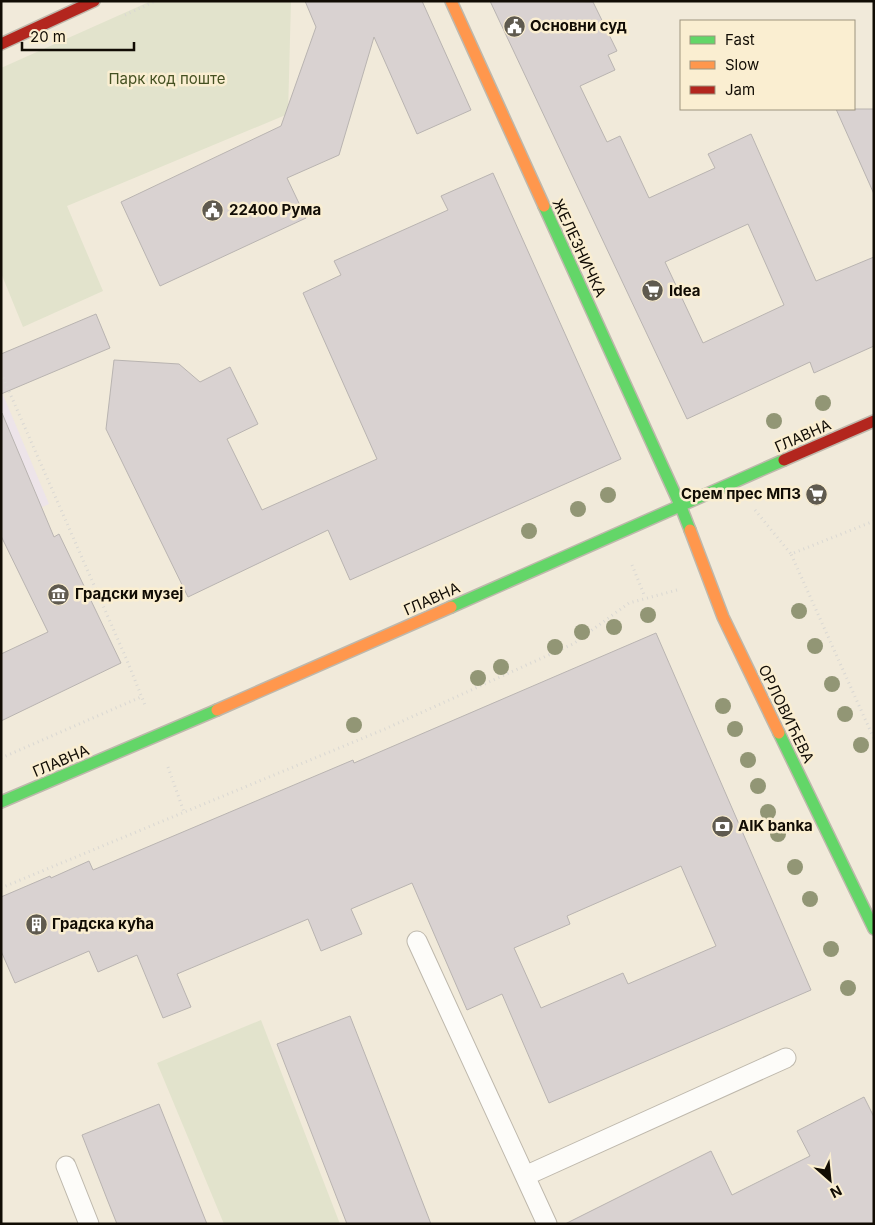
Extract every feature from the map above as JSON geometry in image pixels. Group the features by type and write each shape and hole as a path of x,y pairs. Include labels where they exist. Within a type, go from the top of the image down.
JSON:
{"street":[{"path":"1,44 94,1"},
{"name":"ЖЕЛЕЗНИЧКА","path":"451,1 681,507"},
{"name":"ГЛАВНА","path":"1,802 157,736 874,421"},
{"name":"ОРЛОВИЋЕВА","path":"681,507 722,617 874,929"}],"lane":[{"path":"417,940 547,1224"},
{"path":"525,1176 786,1058"},
{"path":"66,1166 90,1224"}],"path":[{"path":"1,373 126,658 157,736 184,812"},
{"path":"735,482 768,527 791,554 874,739"},
{"path":"791,554 874,522"},
{"path":"1,888 385,730 573,644 629,603 673,590 714,595"},
{"path":"1,758 141,697"}],"shaded area":[{"path":"1,390 49,504 1,525"}],"green space":[{"name":"Парк код поште","path":"151,1 291,1 288,114 67,206 103,291 23,327 1,273 1,68"},
{"path":"261,1020 340,1224 224,1224 157,1063"}],"building":[{"path":"305,1 422,1 471,110 417,134 374,37 339,155 287,178 306,218 160,286 121,202 281,126 316,27"},
{"path":"490,1 593,2 617,51 608,55 615,70 580,86 607,142 620,136 649,198 715,168 708,154 751,134 816,281 874,257 874,346 814,373 810,362 687,419","holes":["748,224 784,305 703,343 665,262"]},
{"path":"874,109 874,194 836,110"},
{"path":"493,173 621,459 350,580 328,530 188,597 106,429 114,360 179,364 200,382 230,367 258,424 227,439 262,510 377,459 303,293 341,275 334,261 448,210 441,196"},
{"path":"96,314 110,348 1,394 1,354"},
{"name":"Градски музеј","path":"2,413 54,537 59,534 121,663 1,721 1,654 48,632 1,536"},
{"path":"656,633 811,990 549,1103 502,994 467,1010 412,883 351,909 362,934 321,951 308,919 177,974 191,1007 163,1018 137,955 98,972 89,951 15,983 1,951 1,897 89,861 93,870 353,760 354,763","holes":["681,866 716,946 628,984 623,973 541,1008 514,948 570,924 567,916"]},
{"path":"350,1016 431,1224 347,1224 277,1044"},
{"path":"864,1097 874,1117 874,1224 565,1224 711,1151 732,1195 810,1156 797,1131"},
{"path":"159,1104 207,1224 117,1224 107,1199 82,1135"}],"traffic: fast":[{"path":"544,206 690,530"},
{"path":"451,607 784,460"},
{"path":"1,802 217,710"},
{"path":"779,733 874,929"}],"traffic: slow":[{"path":"451,1 544,206"},
{"path":"690,530 723,617 779,733"},
{"path":"217,710 451,607"}],"traffic: jam":[{"path":"1,44 94,1"},
{"path":"784,460 874,421"}],"place":[{"name":"Основни суд","path":"514,26"},
{"name":"22400 Рума","path":"213,210"},
{"name":"Idea","path":"653,291"},
{"name":"Срем прес МП3","path":"817,494"},
{"name":"Градски музеј","path":"59,594"},
{"name":"AIK banka","path":"722,826"},
{"name":"Градска кућа","path":"36,924"}]}
